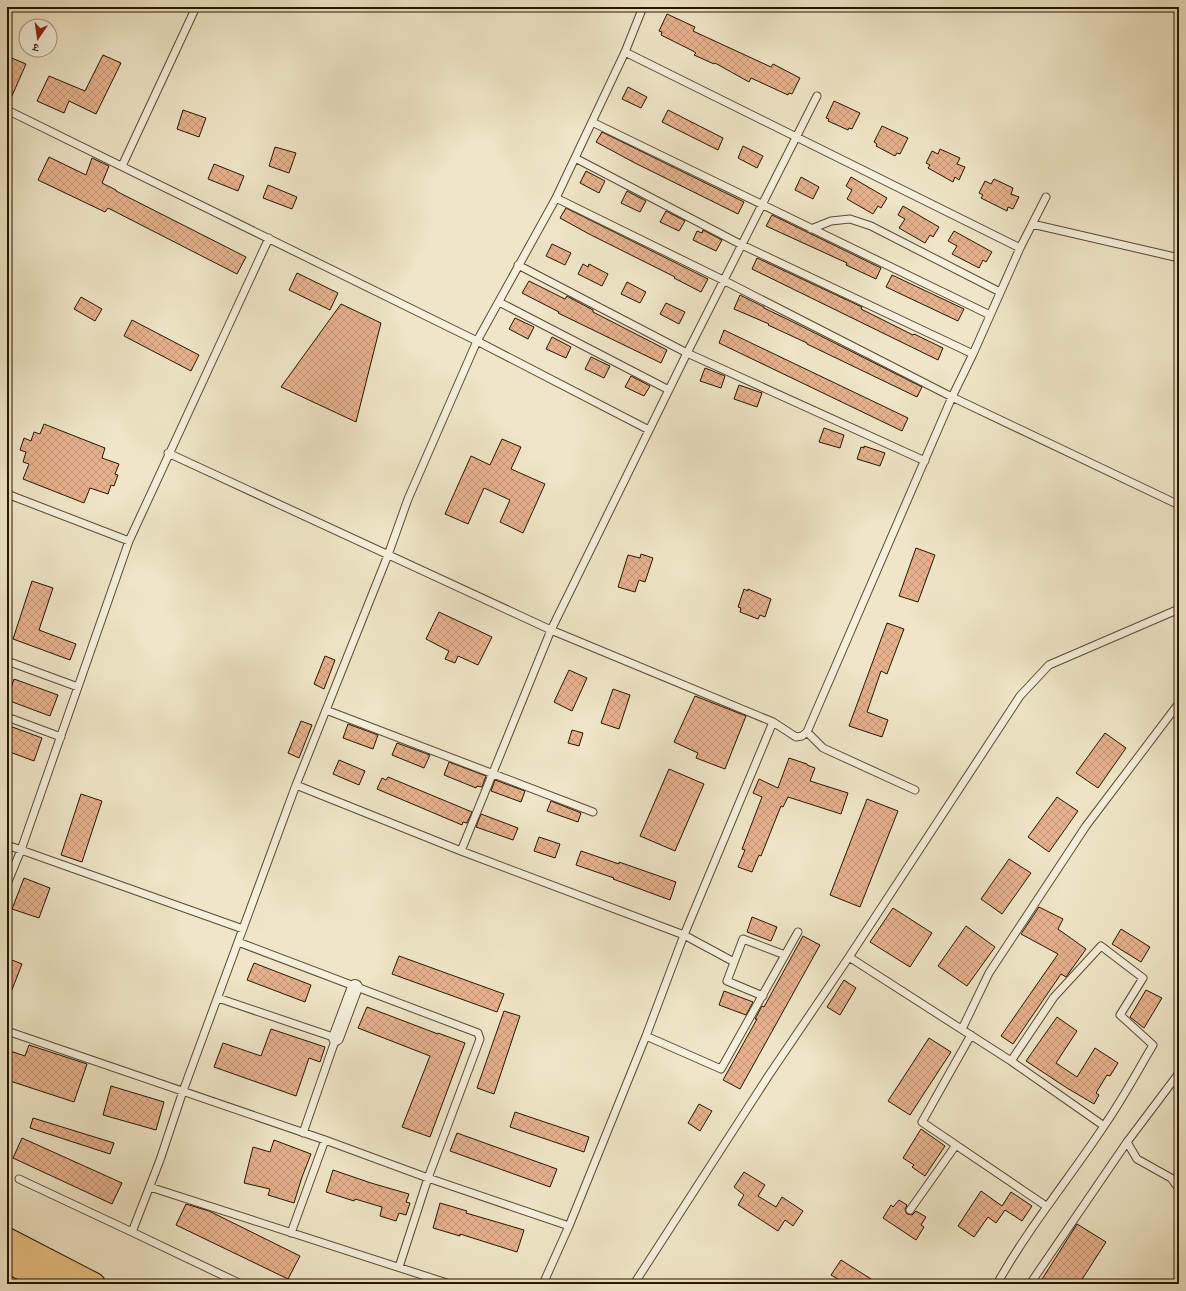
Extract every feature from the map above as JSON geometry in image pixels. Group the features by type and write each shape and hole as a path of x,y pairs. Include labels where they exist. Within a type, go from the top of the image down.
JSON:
{"main road":[{"path":"7,1239 94,1284"},
{"path":"7,1261 51,1284"}],"street":[{"path":"336,1038 355,987"}],"lane":[{"path":"122,166 196,7"},
{"path":"132,1232 296,786 388,555 408,499 477,341 556,198 625,52 643,7"},
{"path":"625,52 1020,248"},
{"path":"461,851 551,630 723,280 797,138 817,96"},
{"path":"7,110 477,341 649,430"},
{"path":"592,122 990,315"},
{"path":"575,158 742,245 973,354"},
{"path":"168,453 551,630 773,722 796,737 802,736 807,732 952,397 973,354 1020,248 1046,197"},
{"path":"556,198 723,280 952,397 1179,506"},
{"path":"811,229 831,221 850,219 871,226 1000,292"},
{"path":"1032,224 1179,258"},
{"path":"7,884 21,850 129,541 168,453 269,238"},
{"path":"518,265 687,353 925,461"},
{"path":"499,302 669,390"},
{"path":"7,494 129,541"},
{"path":"634,1284 716,1160 769,1075 849,957 1020,696 1050,665 1179,609"},
{"path":"7,661 78,687"},
{"path":"962,1029 988,973 1082,832 1179,703"},
{"path":"326,710 593,812"},
{"path":"7,717 60,737"},
{"path":"543,1284 569,1226 646,1036 684,935 773,722"},
{"path":"807,732 823,748 915,790"},
{"path":"296,786 461,851 684,935 734,962"},
{"path":"7,845 243,929"},
{"path":"646,1036 721,1069 798,932"},
{"path":"762,996 727,981 743,939 785,956"},
{"path":"238,942 478,1033 480,1039 428,1178 399,1267"},
{"path":"997,1284 1012,1257 1046,1206 1104,1126 1153,1045 1120,1015 1143,978 1101,946 1054,997 1011,1061"},
{"path":"849,957 1011,1061 1104,1126"},
{"path":"218,998 336,1038 303,1133"},
{"path":"7,1031 325,1140 428,1178 569,1226"},
{"path":"971,1035 922,1122 1046,1206"},
{"path":"1030,1284 1127,1142 1179,1073"},
{"path":"292,1232 325,1140"},
{"path":"1127,1142 1137,1159 1171,1178 1176,1185"},
{"path":"910,1210 956,1145"},
{"path":"19,1179 241,1284"},
{"path":"150,1186 450,1284"}],"building":[{"path":"667,14 695,27 693,31 771,67 773,64 800,78 792,94 789,93 788,95 751,78 749,82 715,63 714,64 694,55 696,53 693,51 661,35 662,32 659,31"},
{"path":"103,55 121,63 96,114 69,101 64,113 37,101 49,76 85,91"},
{"path":"7,56 26,64 8,105 7,105"},
{"path":"628,87 647,97 641,108 622,99"},
{"path":"834,101 860,113 852,129 849,128 848,130 828,121 829,119 826,118"},
{"path":"183,110 206,118 199,137 177,129"},
{"path":"668,110 723,138 718,150 662,122"},
{"path":"882,126 908,138 900,154 897,153 895,156 876,146 877,144 874,142"},
{"path":"602,132 744,202 738,214 596,142"},
{"path":"743,146 763,156 757,168 738,158"},
{"path":"275,147 296,153 289,173 269,166"},
{"path":"940,149 960,158 957,164 965,167 959,180 955,177 953,182 928,168 930,165 926,163 932,151 938,154"},
{"path":"49,157 86,175 92,158 109,166 102,183 246,257 237,274 108,208 105,212 38,180"},
{"path":"214,164 244,176 238,191 208,179"},
{"path":"586,171 605,181 599,193 580,183"},
{"path":"801,177 819,187 813,199 795,190"},
{"path":"851,177 887,198 881,208 878,206 873,214 847,199 852,190 846,186"},
{"path":"994,179 1013,188 1011,194 1019,197 1013,209 1008,207 1007,211 981,198 983,195 979,193 985,181 991,184"},
{"path":"268,185 297,197 292,209 263,198"},
{"path":"627,191 646,201 640,212 621,203"},
{"path":"903,206 939,227 933,237 930,235 925,243 899,228 905,219 898,215"},
{"path":"566,208 708,279 701,292 560,218"},
{"path":"666,211 685,221 679,231 660,222"},
{"path":"772,215 881,268 876,279 846,265 847,263 766,226"},
{"path":"703,230 722,240 716,251 693,240 697,231 702,233"},
{"path":"954,231 992,252 986,262 983,260 979,268 952,254 957,246 948,241"},
{"path":"552,244 571,253 565,265 546,256"},
{"path":"757,258 862,307 861,309 943,348 938,360 752,269"},
{"path":"583,264 588,267 589,264 608,274 602,286 578,274"},
{"path":"297,273 338,293 330,310 289,290"},
{"path":"892,275 964,309 958,321 886,287"},
{"path":"529,281 565,299 567,296 593,310 593,312 667,350 661,363 558,313 559,312 522,293"},
{"path":"627,282 646,292 640,303 621,294"},
{"path":"740,295 922,387 917,397 768,325 769,324 734,309"},
{"path":"81,297 102,309 95,321 74,309"},
{"path":"666,303 685,312 679,324 660,314"},
{"path":"341,304 381,323 356,422 281,387"},
{"path":"515,318 534,327 528,339 509,329"},
{"path":"132,320 199,355 191,371 124,336"},
{"path":"724,330 908,418 902,431 719,343"},
{"path":"552,337 571,347 566,358 546,349"},
{"path":"591,357 610,366 604,378 585,369"},
{"path":"705,368 725,376 721,388 700,381"},
{"path":"631,376 650,386 644,396 625,387"},
{"path":"739,385 762,393 757,407 734,399"},
{"path":"44,424 105,448 102,458 119,464 115,474 118,475 114,486 111,485 108,494 90,488 84,503 23,479 29,464 23,462 26,452 20,450 24,438 31,441 34,432 40,434"},
{"path":"824,428 844,435 840,448 819,442"},
{"path":"502,439 521,447 511,469 545,484 523,533 500,522 510,500 484,488 468,524 445,514 471,456 490,465"},
{"path":"864,446 885,453 880,466 857,459 861,447 864,448"},
{"path":"916,548 935,555 918,602 899,596"},
{"path":"641,554 653,558 645,582 639,580 635,592 618,587 628,555 640,558"},
{"path":"32,581 53,588 39,630 76,644 70,660 13,639"},
{"path":"744,589 748,591 748,589 771,599 765,617 760,615 758,619 740,612 741,608 738,607"},
{"path":"439,612 492,637 478,665 458,656 455,663 445,659 449,651 426,639"},
{"path":"887,623 904,629 887,674 881,671 867,712 888,720 882,737 849,726"},
{"path":"325,656 335,660 324,689 314,684"},
{"path":"569,670 587,678 572,711 554,702"},
{"path":"14,679 58,695 50,716 7,700"},
{"path":"613,689 630,695 619,729 601,723"},
{"path":"695,696 746,716 725,769 696,758 698,753 674,742"},
{"path":"301,721 312,725 299,758 288,753"},
{"path":"348,724 378,735 373,749 343,738"},
{"path":"7,725 42,738 34,761 7,751"},
{"path":"572,730 583,733 579,746 568,743"},
{"path":"1105,733 1126,748 1098,788 1076,773"},
{"path":"397,743 430,755 424,768 392,755"},
{"path":"789,758 815,768 810,781 848,793 841,814 788,797 783,807 781,806 761,856 759,855 752,872 738,867 745,850 742,849 762,797 753,793 759,779 778,788"},
{"path":"339,760 365,771 359,785 333,774"},
{"path":"449,762 486,776 482,787 477,786 476,788 444,775"},
{"path":"669,769 704,784 675,851 640,836"},
{"path":"388,777 472,812 467,823 463,822 462,825 377,789 382,778 386,780"},
{"path":"495,780 525,791 521,802 491,791"},
{"path":"81,794 102,801 82,862 61,855"},
{"path":"1057,797 1078,811 1049,852 1028,837"},
{"path":"867,799 898,811 860,907 830,895"},
{"path":"551,801 581,813 578,822 547,811"},
{"path":"481,814 518,828 513,840 476,827"},
{"path":"539,837 560,844 555,858 534,851"},
{"path":"581,851 619,864 619,862 676,882 670,900 576,865"},
{"path":"1009,859 1031,873 1002,914 981,899"},
{"path":"24,878 50,888 39,918 12,909"},
{"path":"1039,907 1063,919 1058,929 1086,949 1066,977 1061,974 1013,1044 1001,1036 1058,954 1021,934"},
{"path":"893,908 932,933 910,967 870,942"},
{"path":"752,917 777,927 771,941 747,932"},
{"path":"966,926 995,947 967,986 938,966"},
{"path":"1121,929 1150,947 1141,962 1112,944"},
{"path":"803,936 820,945 740,1089 723,1080 757,1019 755,1019 762,1006 764,1007"},
{"path":"399,956 504,994 497,1012 392,974"},
{"path":"7,958 22,964 8,1000 7,1000"},
{"path":"254,963 311,985 305,1002 247,980"},
{"path":"844,980 856,988 840,1015 827,1007"},
{"path":"1146,990 1162,998 1144,1028 1130,1017"},
{"path":"724,991 753,1002 746,1015 719,1005"},
{"path":"367,1007 465,1043 430,1137 402,1127 430,1056 358,1028"},
{"path":"504,1011 520,1016 494,1094 477,1088"},
{"path":"1057,1017 1077,1031 1056,1063 1077,1077 1095,1048 1118,1063 1110,1076 1107,1075 1096,1093 1099,1095 1094,1104 1026,1061"},
{"path":"271,1029 325,1047 320,1062 309,1058 296,1096 214,1067 223,1043 261,1056"},
{"path":"929,1038 951,1052 910,1115 888,1101"},
{"path":"29,1045 87,1064 74,1102 7,1080 7,1050 25,1056"},
{"path":"111,1086 164,1102 156,1130 103,1115"},
{"path":"699,1104 712,1111 700,1131 688,1123"},
{"path":"515,1112 589,1137 584,1152 510,1127"},
{"path":"33,1118 114,1143 110,1154 30,1128"},
{"path":"921,1129 945,1146 925,1176 912,1167 914,1165 903,1158"},
{"path":"457,1133 557,1169 550,1187 450,1151"},
{"path":"22,1138 122,1183 112,1204 13,1158"},
{"path":"274,1140 311,1154 294,1203 268,1195 270,1189 244,1183 253,1147 270,1152"},
{"path":"333,1170 409,1194 406,1202 410,1203 406,1215 399,1213 396,1221 380,1216 382,1207 355,1199 354,1201 326,1192"},
{"path":"744,1172 765,1185 758,1196 776,1207 782,1197 803,1211 793,1226 785,1220 778,1231 738,1205 744,1195 734,1187"},
{"path":"981,1191 1002,1206 1011,1192 1032,1206 1022,1221 1005,1210 996,1223 988,1217 974,1237 958,1226"},
{"path":"899,1200 907,1205 905,1210 907,1214 912,1215 916,1211 926,1217 921,1225 924,1227 916,1240 883,1218 891,1205 893,1207"},
{"path":"440,1203 467,1211 466,1213 524,1230 517,1252 460,1234 460,1236 433,1228"},
{"path":"186,1204 209,1211 300,1256 288,1279 176,1225"},
{"path":"1077,1224 1106,1242 1079,1284 1039,1284"},
{"path":"841,1260 879,1284 846,1284 831,1275"}]}
